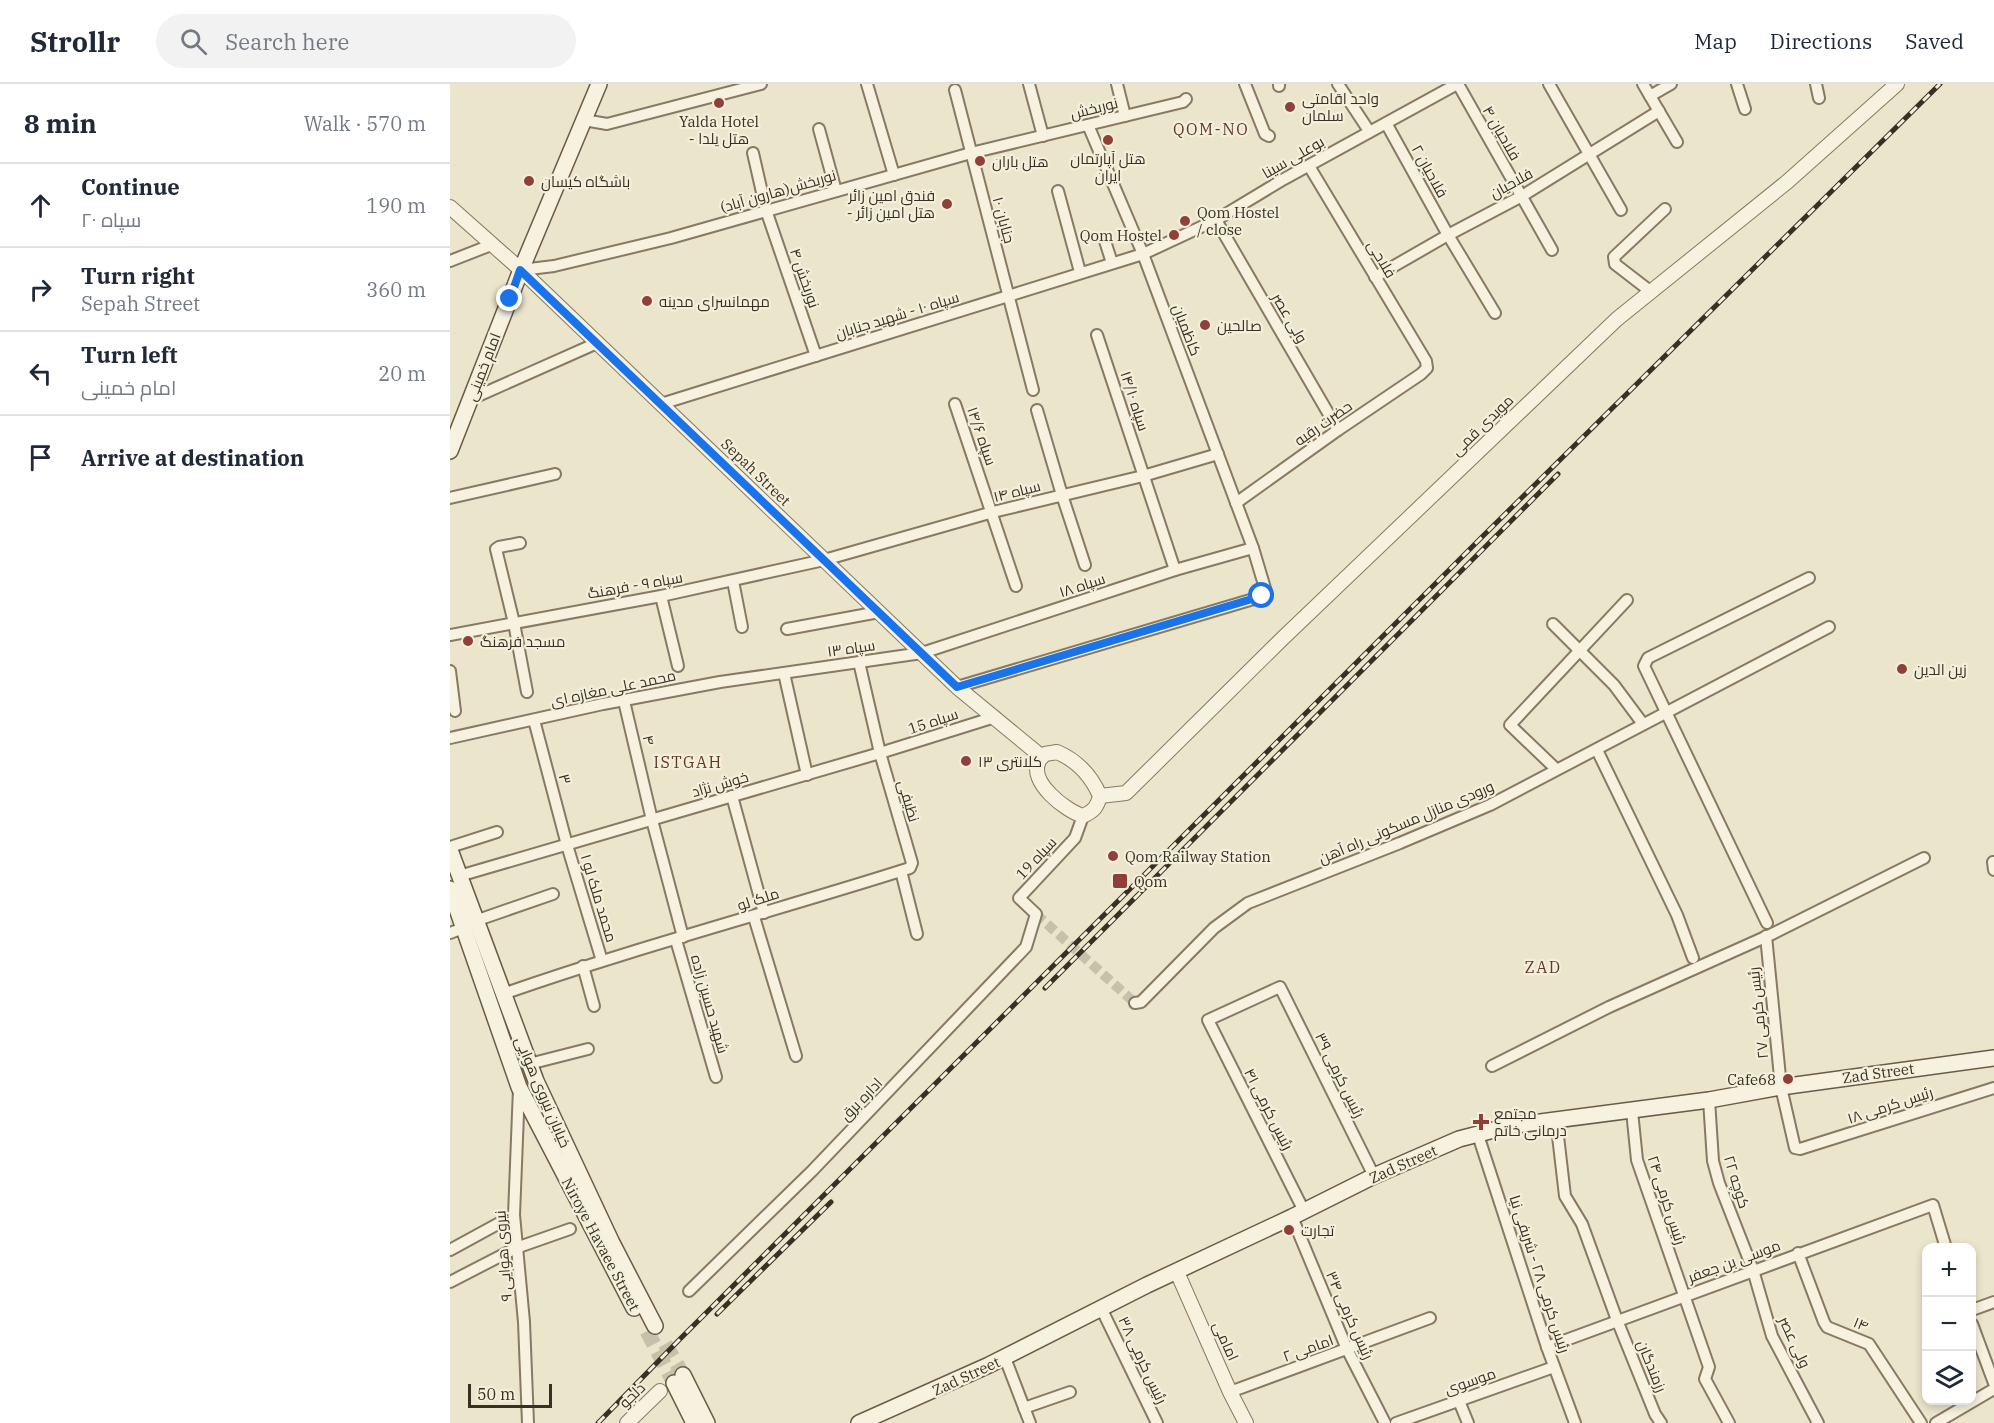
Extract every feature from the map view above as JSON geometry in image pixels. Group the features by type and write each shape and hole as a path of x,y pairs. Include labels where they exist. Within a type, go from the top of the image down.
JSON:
{"main road":[{"name":"امام خمینی","path":"450,450 520,270 599,84"},
{"name":"خیابان نیروی هوایی","path":"450,849 459,876 463,927 503,994 530,1064 651,1329"},
{"name":"Niroye Havaee Street","path":"450,889 519,1087 602,1249 651,1329"},
{"name":"Zad Street","path":"858,1423 1005,1358 1147,1285 1374,1176 1459,1139 1509,1126 1632,1111 1781,1087 1994,1058"},
{"path":"694,1423 679,1379 707,1423"}],"street":[{"path":"584,120 607,124 761,84"},
{"path":"867,84 894,175"},
{"path":"1029,84 1043,136"},
{"path":"1117,84 1125,116"},
{"path":"1245,84 1265,134 1269,136"},
{"path":"1338,84 1369,131"},
{"name":"بوعلی سینا","path":"1143,254 1216,220 1369,131 1457,84"},
{"name":"فلاحیان ۴","path":"1457,84 1552,250"},
{"path":"1550,84 1621,210"},
{"path":"1643,84 1677,142"},
{"path":"1650,96 1671,84"},
{"path":"1737,84 1745,109"},
{"path":"1816,84 1819,98"},
{"name":"مویدی قمی","path":"1100,796 1126,793 1292,630 1617,319 1787,182 1898,84"},
{"name":"جنابان ۱۰","path":"955,90 1033,390"},
{"name":"نوربخش","path":"1043,136 1183,102 1186,99"},
{"name":"فلاحیان","path":"1375,277 1521,196 1659,111"},
{"name":"فلاحیان ۲","path":"1386,123 1448,235 1495,313"},
{"name":"کاظمیان","path":"957,687 1267,595 1253,548 1143,254 1088,125"},
{"path":"819,129 836,191"},
{"name":"نوربخش(هارون آباد)","path":"520,270 554,266 671,238 971,153 1043,136"},
{"name":"نوربخش ۴","path":"753,153 766,210 816,356"},
{"name":"فلاحی","path":"1309,166 1426,361 1426,368"},
{"path":"1058,191 1080,272"},
{"name":"Sepah Street","path":"450,207 520,270 957,687 1042,758"},
{"path":"1650,291 1615,264 1614,257 1665,209"},
{"name":"ولی عصر","path":"1216,220 1338,430"},
{"path":"1105,241 1112,263"},
{"path":"450,261 491,245"},
{"name":"سپاه ۱۰ - شهید جنابان","path":"661,404 1143,254"},
{"name":"سپاه ۱۴/۱۰","path":"1097,335 1175,570"},
{"path":"471,399 597,344"},
{"name":"حضرت رقیه","path":"1236,503 1421,374 1426,368"},
{"name":"سپاه ۱۴/۶","path":"955,404 1016,586"},
{"path":"1037,410 1085,565"},
{"name":"سپاه ۱۴","path":"824,560 993,512 1143,476 1218,454"},
{"path":"450,498 555,474"},
{"path":"520,543 497,547 527,693"},
{"name":"سپاه ۱۸","path":"922,653 1175,570 1253,548"},
{"name":"سپاه ۹ - فرهنگ","path":"450,635 661,596 824,560"},
{"path":"1767,923 1644,666 1648,658 1809,578"},
{"path":"733,581 742,627"},
{"path":"661,596 678,666"},
{"path":"1556,770 1510,725 1627,600"},
{"path":"787,629 879,612"},
{"path":"1553,624 1614,685 1643,723"},
{"name":"ورودی منازل مسکونی راه آهن","path":"1138,1003 1214,928 1248,903 1490,805 1828,627"},
{"name":"سپاه ۱۳","path":"784,673 922,653"},
{"name":"نظیفی","path":"859,662 880,753 910,856 911,866 901,871"},
{"path":"450,671 455,711"},
{"path":"784,673 807,775"},
{"name":"محمد علی مغازه ای","path":"450,738 720,682 784,673"},
{"name":"۴","path":"624,701 679,938"},
{"name":"سپاه 15","path":"880,753 995,717"},
{"name":"۳","path":"534,720 567,845"},
{"path":"1597,750 1677,915 1693,958"},
{"path":"1057,752 1071,758 1090,776 1100,796 1092,812 1083,816 1071,812 1044,788 1037,774 1038,762 1045,754 1057,752"},
{"name":"خوش نژاد","path":"459,876 880,753"},
{"path":"732,796 759,915 796,1056"},
{"name":"سپاه 19","path":"1036,914 1019,898 1075,838 1083,816"},
{"path":"450,849 497,832"},
{"name":"۱ محمد ملک لو","path":"567,845 602,961"},
{"path":"1492,1066 1609,1007 1766,936 1924,858"},
{"path":"901,871 917,934"},
{"name":"ملک لو","path":"503,994 583,966 901,871"},
{"path":"463,927 553,894"},
{"name":"اداره برق","path":"689,1291 812,1171 995,981 1026,947 1036,914"},
{"name":"رئیس کرمی ۲۷","path":"1766,936 1781,1087 1795,1148"},
{"name":"شهید حسین زاده","path":"679,938 716,1077"},
{"path":"583,966 594,1006"},
{"name":"رئیس کرمی ۳۹","path":"1208,1020 1280,987 1374,1176"},
{"name":"رئیس کرمی ۴۱","path":"1208,1020 1298,1214"},
{"path":"530,1064 588,1049"},
{"name":"نیروی هوایی ۹","path":"519,1087 514,1215 524,1322 528,1423"},
{"name":"رئیس کرمی ۱۸","path":"1795,1148 1800,1149 1994,1088"},
{"name":"کوچه ۲۲","path":"1710,1100 1713,1161 1719,1183 1753,1270"},
{"name":"رئیس کرمی ۲۴","path":"1632,1111 1637,1160 1709,1367 1705,1379 1729,1423"},
{"name":"رزمندگان","path":"1556,1119 1565,1196 1582,1224 1617,1320 1660,1423"},
{"name":"رئیس کرمی ۲۸ - شریفی نیا","path":"1478,1135 1547,1347 1575,1423"},
{"name":"موسی بن جعفر","path":"1547,1347 1933,1205 1944,1243"},
{"name":"رئیس کرمی ۳۴","path":"1298,1214 1347,1349 1385,1423"},
{"path":"450,1250 514,1215"},
{"path":"450,1282 516,1248 570,1229"},
{"name":"۱۴","path":"1798,1253 1827,1327 1869,1344 1921,1423"},
{"name":"ولی عصر","path":"1753,1270 1772,1336 1818,1423"},
{"name":"امامی","path":"1177,1272 1246,1423"},
{"path":"1976,1308 1994,1302"},
{"name":"رئیس کرمی ۳۸","path":"1102,1310 1157,1423"},
{"name":"امامی ۲","path":"1230,1392 1430,1318"},
{"path":"1976,1337 1994,1383"},
{"path":"1005,1358 1030,1423"},
{"name":"موسوی","path":"1396,1423 1554,1367"},
{"path":"1936,1423 1994,1389"},
{"name":"دلجو","path":"627,1423 660,1391"},
{"path":"1024,1408 1070,1392"},
{"path":"1459,1401 1468,1423"}],"tunnel":[{"path":"1036,914 1135,1003"},
{"path":"647,1331 674,1383"},
{"path":"665,1344 683,1375"}],"railway":[{"path":"598,1423 1485,534 1940,84"},
{"path":"1045,988 1558,474"},
{"path":"717,1314 831,1202"}],"place":[{"name":"Yalda Hotel - هتل یلدا","path":"719,103"},
{"name":"واحد اقامتی سلمان","path":"1290,107"},
{"name":"هتل آپارتمان ایران","path":"1108,140"},
{"name":"هتل باران","path":"980,161"},
{"name":"باشگاه کیسان","path":"529,181"},
{"name":"فندق امین زائر - هتل امین زائر","path":"947,204"},
{"name":"Qom Hostel / close","path":"1185,221"},
{"name":"Qom Hostel","path":"1174,235"},
{"name":"مهمانسرای مدینه","path":"647,301"},
{"name":"صالحین","path":"1205,325"},
{"name":"مسجد فرهنگ","path":"468,641"},
{"name":"زین الدین","path":"1902,669"},
{"name":"کلانتری ۱۳","path":"966,761"},
{"name":"Qom Railway Station","path":"1113,856"},
{"name":"Qom","path":"1120,881"},
{"name":"Cafe68","path":"1788,1079"},
{"name":"مجتمع درمانی خاتم","path":"1481,1122"},
{"name":"تجارت","path":"1289,1230"}],"district":[{"name":"QOM-NO","path":"1211,129"},
{"name":"ISTGAH","path":"688,762"},
{"name":"ZAD","path":"1543,967"}],"route":[{"path":"510,299 520,270 957,687 1262,596"}]}
